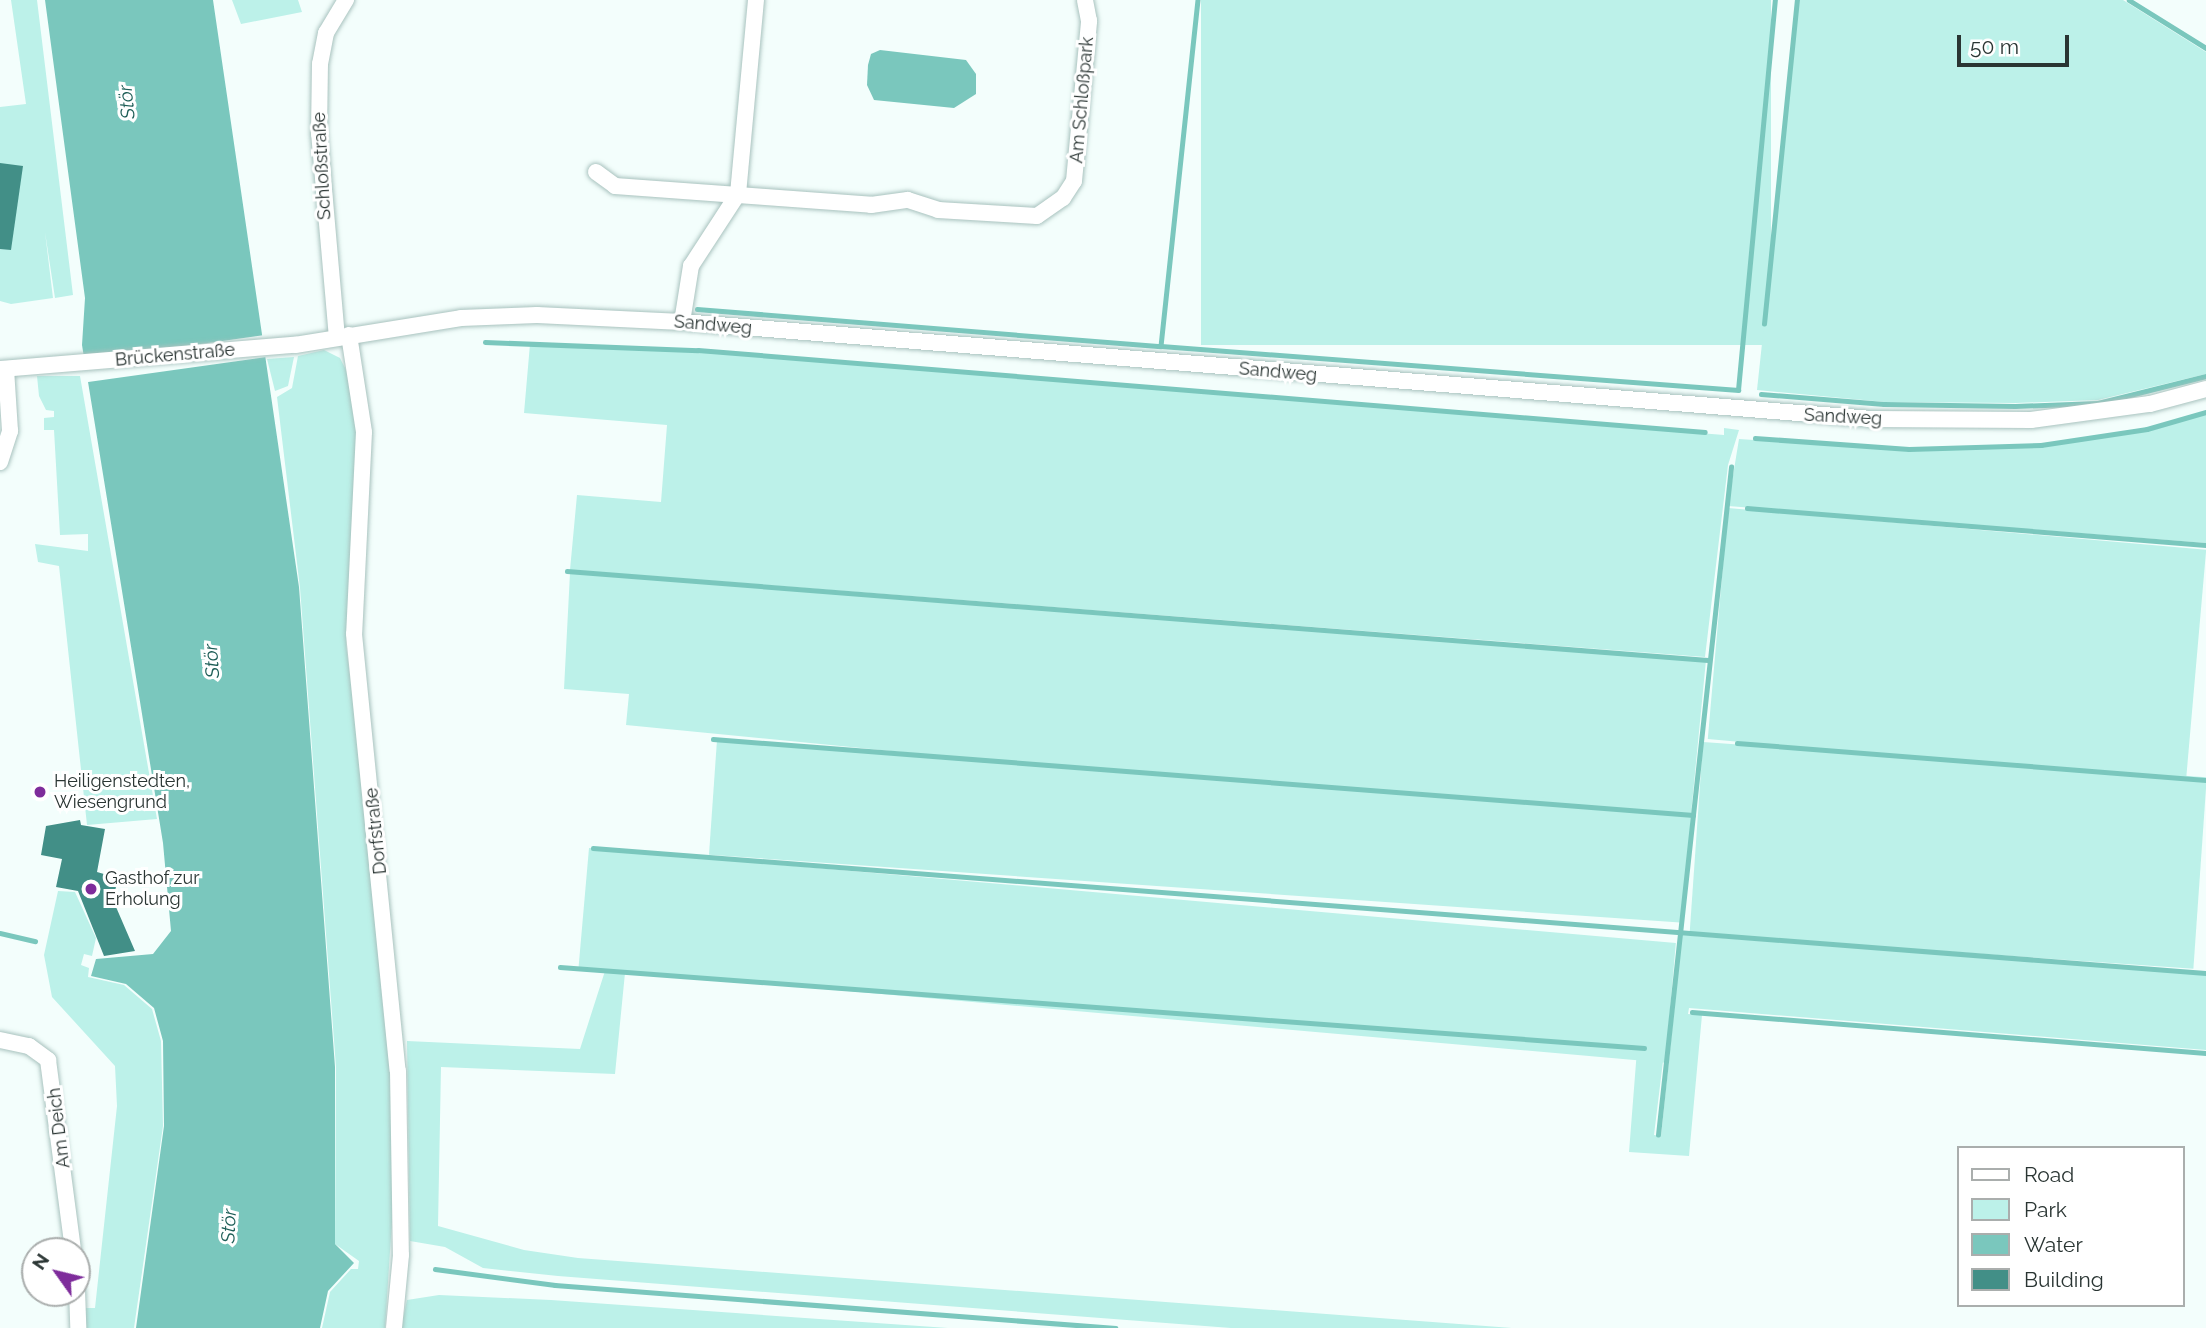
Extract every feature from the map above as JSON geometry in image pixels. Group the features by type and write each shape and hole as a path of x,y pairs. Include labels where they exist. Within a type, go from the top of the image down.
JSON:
{"street":[{"name":"Schloßstraße","path":"343,337 319,134 320,64 326,33 346,0"},
{"path":"682,322 691,266 738,194 756,0"},
{"name":"Am Schloßpark","path":"596,172 615,186 871,205 908,200 938,210 1021,218 1044,212 1069,190 1076,172 1089,21 1085,0"},
{"name":"Sandweg","path":"343,337 461,318 682,322 1872,419 2031,420 2150,404 2206,390"},
{"name":"Brückenstraße","path":"3,369 286,346 343,337"},
{"name":"Dorfstraße","path":"343,337 364,432 354,634 398,1071 401,1255 394,1328"},
{"path":"0,462 10,430 3,369"},
{"name":"Am Deich","path":"0,1040 41,1051 48,1060 71,1237"},
{"path":"77,1307 78,1328"}],"green space":[{"path":"11,0 37,0 73,295 55,298 45,232 53,298 11,304 0,301 0,107 26,104"},
{"path":"232,0 298,0 302,12 241,24"},
{"path":"1201,0 1771,0 1771,345 1201,345"},
{"path":"1799,0 2123,0 2206,52 2206,374 2098,400 2016,403 1885,402 1757,390"},
{"path":"530,344 697,352 1724,435 1724,428 1739,430 1728,465 1705,657 570,570 577,495 661,502 667,425 524,413"},
{"path":"324,350 340,358 351,380 357,423 346,645 374,865 391,1068 393,1206 385,1328 322,1328 330,1292 351,1269 358,1269 359,1261 335,1244 336,1067 300,588 277,397 292,388 298,356"},
{"path":"294,357 288,386 275,391 267,359"},
{"path":"37,376 80,376 157,819 87,825 59,566 38,562 35,544 88,551 88,534 60,535 54,430 44,430 44,418 54,417 54,411 46,410 39,396"},
{"path":"2206,413 2206,543 1728,506 1739,439 1908,450 2040,447 2147,431"},
{"path":"1728,508 2206,550 2186,781 1708,739"},
{"path":"570,573 1706,660 1691,814 1034,765 626,725 629,694 564,689"},
{"path":"717,740 1692,808 1684,923 709,855"},
{"path":"1703,742 2206,777 2193,969 1690,934"},
{"path":"589,848 1676,943 1665,1063 579,968"},
{"path":"58,891 75,892 96,938 92,956 84,954 81,965 89,968 88,977 124,985 152,1009 161,1041 163,1126 134,1328 82,1328 85,1308 95,1308 117,1106 115,1066 52,997 44,955"},
{"path":"1682,935 2206,974 2206,1050 1689,1008 1688,1014 1702,1015 1689,1156 1629,1152 1637,1050 1664,1053 1654,1135 1661,1136"},
{"path":"605,971 625,973 615,1074 441,1067 438,1226 524,1250 578,1258 1512,1328 1231,1328 558,1276 483,1268 445,1247 410,1241 407,1041 580,1049"},
{"path":"439,1295 551,1300 948,1328 401,1328 407,1300"}],"water":[{"name":"Stör","path":"45,0 213,0 299,587 335,1067 335,1244 354,1263 328,1291 320,1328 136,1328 164,1126 163,1041 154,1008 126,984 91,976 96,959 153,954 171,931 163,843 82,345 85,298"},
{"path":"880,50 966,60 976,74 976,94 954,108 874,100 867,85 868,65 871,54"}],"pier":[{"path":"265,335 268,357 83,383 80,361"}],"building":[{"path":"0,163 23,166 11,250 0,249"},
{"name":"Gasthof zur Erholung","path":"80,820 81,825 105,829 97,872 118,878 113,900 135,951 104,956 78,891 56,887 62,859 41,855 46,826"}],"waterway":[{"path":"1198,0 1161,346 1738,390 1775,0"},
{"path":"1764,324 1797,0"},
{"path":"2129,0 2206,48"},
{"path":"697,309 1161,346"},
{"path":"485,342 698,350 1705,432"},
{"path":"1761,394 1884,404 2015,406 2098,403 2206,376"},
{"path":"1755,438 1909,449 2041,445 2147,429 2206,412"},
{"path":"1658,1135 1731,467"},
{"path":"1747,508 2206,545"},
{"path":"567,571 1708,660"},
{"path":"713,739 1693,815"},
{"path":"1737,743 2206,780"},
{"path":"593,848 2206,973"},
{"path":"0,933 35,941"},
{"path":"560,967 1644,1048"},
{"path":"1692,1012 2206,1053"},
{"path":"435,1269 555,1285 1115,1328"}],"place":[{"name":"Heiligenstedten, Wiesengrund","path":"40,792"},
{"name":"Gasthof zur Erholung","path":"91,889"}]}
